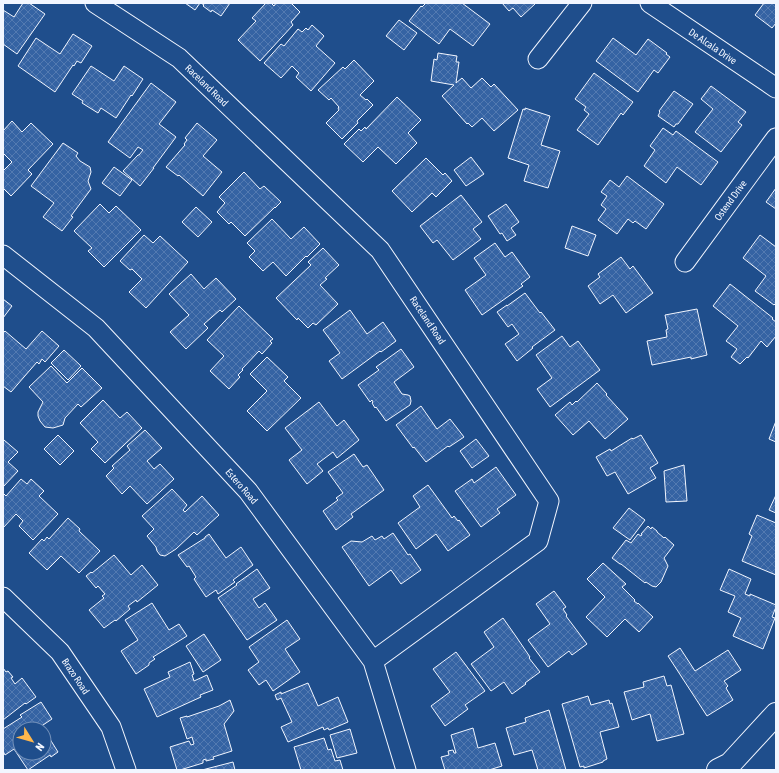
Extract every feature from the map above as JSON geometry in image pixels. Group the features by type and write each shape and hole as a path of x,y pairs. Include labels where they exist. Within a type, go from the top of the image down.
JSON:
{"street":[{"name":"Raceland Road","path":"95,3 179,58 380,250 549,501 538,541 373,661"},
{"path":"538,59 582,3"},
{"name":"De Alcala Drive","path":"650,3 776,88"},
{"name":"Ostend Drive","path":"685,262 776,138"},
{"name":"Estero Road","path":"3,255 96,328 248,490 373,661 406,770"},
{"name":"Brazo Road","path":"3,597 60,652 111,727 126,770"},
{"path":"718,770 730,764 776,714"}],"building":[{"path":"23,3 29,3 45,14 17,54 3,44 3,10 14,17"},
{"path":"185,3 200,3 195,10"},
{"path":"201,3 230,3 221,16 212,10 211,12"},
{"path":"266,3 271,3 274,6 276,3 291,3 300,12 291,22 293,25 260,61 238,40 256,21 252,18"},
{"path":"426,3 462,3 490,24 473,46 450,29 439,44 409,21 421,6 422,7"},
{"path":"502,3 536,3 521,17 513,8 509,11"},
{"path":"764,3 776,3 776,23 772,28 755,15"},
{"path":"399,20 417,33 404,50 386,36"},
{"path":"312,25 324,36 316,46 335,63 311,91 296,77 299,73 292,66 281,78 264,63 281,44 284,46 298,29 302,32 306,28 308,30"},
{"path":"73,34 92,46 81,63 77,61 74,66 73,65 55,92 18,66 36,38 60,54"},
{"path":"613,38 636,55 648,39 670,57 658,73 654,70 638,92 596,61"},
{"path":"438,53 457,56 456,62 459,62 456,83 462,78 471,88 482,78 491,87 494,84 518,110 494,131 482,118 472,127 468,123 467,124 442,96 454,85 431,81 434,59 437,60"},
{"path":"354,60 374,81 360,95 373,105 342,139 326,123 339,110 339,107 331,98 329,100 318,90 343,67 345,69"},
{"path":"91,66 114,81 124,66 143,79 116,118 101,108 98,113 82,103 83,101 72,94"},
{"path":"594,73 633,102 623,115 621,113 598,145 577,130 589,114 584,110 586,107 575,99"},
{"path":"151,83 176,102 159,124 176,137 140,186 123,171 143,150 138,147 130,158 108,142"},
{"path":"711,86 746,112 738,122 742,125 721,152 695,132 713,109 701,99"},
{"path":"674,91 693,104 674,127 658,116 659,111"},
{"path":"397,97 421,120 408,133 417,143 396,164 378,147 363,162 344,144 359,129 361,131 365,127 366,129"},
{"path":"525,108 550,116 541,145 560,151 548,188 524,181 529,165 508,158 523,109 525,110"},
{"path":"12,121 22,132 31,123 53,144 28,170 32,174 11,196 3,188 3,171 12,162 3,153 3,131"},
{"path":"197,123 217,140 203,156 222,172 203,196 179,175 178,176 166,167 185,145 184,144 187,140 185,138"},
{"path":"663,128 673,135 676,131 718,162 701,185 677,167 666,183 644,166 655,150 650,146"},
{"path":"63,143 78,153 76,156 80,161 90,167 91,172 88,181 91,189 62,231 43,217 54,203 31,186"},
{"path":"471,157 484,174 466,186 454,170"},
{"path":"426,158 443,175 445,173 452,181 436,197 432,193 412,212 392,191"},
{"path":"114,167 132,180 120,196 102,183"},
{"path":"244,172 260,189 264,186 281,202 245,236 231,222 229,224 217,212 225,203 219,197"},
{"path":"627,176 664,204 646,229 635,221 633,223 628,219 617,234 598,220 606,209 601,205 607,196 601,192 610,180 619,187"},
{"path":"776,188 776,209 766,202"},
{"path":"461,195 482,222 473,229 481,239 453,260 437,240 433,243 420,226"},
{"path":"100,204 109,213 116,206 141,230 104,267 88,251 92,248 74,231"},
{"path":"506,204 519,222 511,228 516,235 507,241 502,233 500,234 488,216"},
{"path":"196,207 212,222 198,237 182,222"},
{"path":"272,219 291,239 304,227 320,244 286,276 273,262 263,271 249,257 255,251 247,243"},
{"path":"572,226 596,235 588,256 565,248"},
{"path":"144,235 153,243 160,236 188,262 146,308 129,292 142,279 132,269 130,270 120,261"},
{"path":"760,235 776,247 776,305 755,291 766,276 743,258"},
{"path":"495,243 505,257 512,252 530,277 521,284 523,286 482,315 465,290 486,275 474,258"},
{"path":"323,248 339,265 320,285 338,304 316,325 313,323 308,328 298,318 297,320 276,298 311,265 308,262"},
{"path":"621,257 630,269 633,266 653,293 626,313 613,295 600,304 588,286 600,277 598,274"},
{"path":"191,274 204,289 216,278 236,299 222,312 220,310 204,324 208,328 186,349 170,332 189,315 169,294"},
{"path":"730,284 776,322 776,336 767,347 761,341 748,358 747,357 740,364 731,357 737,349 726,341 738,326 713,306"},
{"path":"525,293 555,330 532,347 533,348 517,361 505,344 519,334 512,324 508,327 497,312"},
{"path":"3,299 12,306 3,318"},
{"path":"239,306 273,339 270,341 272,343 262,354 259,351 242,369 243,370 238,375 240,377 229,389 210,371 224,356 207,340"},
{"path":"697,309 707,355 652,365 647,341 667,337 666,330 668,329 665,315"},
{"path":"350,310 367,334 383,322 396,341 342,379 329,361 340,353 323,330"},
{"path":"5,331 26,349 42,331 59,346 45,362 42,359 39,364 37,362 11,392 3,386 3,333"},
{"path":"562,336 570,347 578,341 600,370 550,407 537,389 552,378 536,355"},
{"path":"401,349 414,367 394,382 402,394 410,396 411,401 410,405 386,421 376,407 375,408 372,400 370,402 358,385 379,370 376,367"},
{"path":"64,350 81,366 68,380 51,363"},
{"path":"267,357 288,377 284,381 301,398 267,431 247,411 267,391 250,374"},
{"path":"51,366 67,383 82,368 102,388 81,407 78,404 65,418 63,425 53,428 45,427 40,421 38,412 43,402 29,387"},
{"path":"597,383 628,419 605,439 589,421 573,435 555,415 570,402 572,405 576,401 577,402"},
{"path":"103,400 120,418 127,412 142,428 105,463 91,449 98,442 80,423"},
{"path":"319,402 337,426 344,420 359,440 337,458 333,452 317,464 323,471 307,484 289,460 302,450 285,428"},
{"path":"421,406 437,429 450,419 464,437 449,447 448,446 426,462 414,447 413,448 396,425"},
{"path":"776,421 776,442 769,439"},
{"path":"145,430 162,448 147,461 154,469 160,464 174,479 147,504 130,486 122,494 106,476 114,468 112,466 130,450 127,446"},
{"path":"58,435 74,451 60,465 44,449"},
{"path":"641,435 658,463 650,468 656,478 628,494 615,472 607,476 596,457 610,449 611,451 632,438 633,439"},
{"path":"476,439 489,456 472,468 460,451"},
{"path":"4,440 18,452 8,462 18,471 3,487 3,441"},
{"path":"354,454 363,467 367,465 384,490 351,514 353,517 336,530 323,511 338,500 336,498 343,493 328,472"},
{"path":"684,465 687,501 666,502 664,471"},
{"path":"496,467 516,495 497,509 500,513 481,527 455,491 472,479 474,483"},
{"path":"21,479 27,484 31,479 44,491 39,496 58,514 33,540 19,526 23,521 16,514 3,528 3,495 4,494 6,496"},
{"path":"428,485 452,518 454,516 458,521 459,520 470,535 448,551 436,534 416,549 398,523 420,507 413,496"},
{"path":"172,489 187,505 183,510 185,512 202,496 219,515 197,535 194,532 176,549 165,556 160,555 156,547 147,536 154,529 142,516"},
{"path":"776,495 776,513 769,510"},
{"path":"629,508 645,520 630,540 613,528"},
{"path":"757,515 776,523 776,575 742,561 752,536 749,534"},
{"path":"68,518 100,551 79,573 61,556 47,570 29,553 42,539 44,541 47,537 49,539"},
{"path":"648,526 651,529 652,527 674,545 664,558 668,566 661,582 656,587 646,582 645,583 612,558 626,540 631,543 638,534 641,536"},
{"path":"393,533 408,555 410,554 421,570 401,584 391,570 369,586 342,547 351,541 362,542 372,536 375,540 382,536 384,539"},
{"path":"209,534 226,558 241,547 253,565 233,580 235,582 218,594 216,590 206,597 194,579 196,577 189,566 187,567 178,555"},
{"path":"114,555 131,575 142,565 158,585 137,602 136,600 128,606 130,609 116,621 115,620 104,628 89,610 104,598 102,596 105,594 98,586 96,588 86,576"},
{"path":"603,563 626,584 622,587 635,600 634,601 653,617 639,632 625,619 607,637 586,617 605,597 587,579"},
{"path":"257,569 270,588 253,599 259,608 265,603 277,620 247,640 218,598"},
{"path":"729,569 751,579 745,594 750,596 750,594 776,605 772,617 775,618 763,649 733,636 741,618 728,612 735,596 720,590"},
{"path":"554,591 566,607 563,609 567,615 566,616 587,644 572,655 569,651 548,667 528,640 550,624 536,604"},
{"path":"152,603 169,630 179,624 187,636 153,657 155,659 136,674 121,651 138,640 125,620"},
{"path":"503,618 540,672 512,694 504,682 491,691 471,664 494,647 484,632"},
{"path":"287,620 300,639 285,649 300,672 273,691 266,680 259,685 248,670 259,662 249,647"},
{"path":"204,634 221,660 203,672 186,646"},
{"path":"680,648 695,671 728,650 741,670 724,681 728,686 726,688 733,700 707,716 668,656"},
{"path":"456,652 485,691 465,705 468,709 445,726 431,706 450,692 433,669"},
{"path":"190,662 194,674 192,675 194,681 207,675 213,690 157,717 144,689 170,677 168,672"},
{"path":"3,668 13,677 11,678 15,684 22,678 36,697 26,704 25,703 3,720"},
{"path":"664,676 667,686 671,685 684,734 657,741 650,714 632,720 624,692 644,687 643,682"},
{"path":"308,683 318,706 338,697 348,722 329,730 328,728 324,730 323,727 288,742 281,727 292,722 281,698 277,700 275,695"},
{"path":"588,696 591,705 609,700 610,704 612,703 619,727 600,732 607,759 603,762 584,768 584,766 580,767 562,704"},
{"path":"230,700 234,711 224,724 232,751 213,757 214,759 206,761 206,759 203,760 203,763 177,770 170,747 189,741 191,745 194,744 192,737 187,739 180,718 219,706"},
{"path":"41,702 52,719 49,721 16,721 22,717 20,715"},
{"path":"549,710 566,770 538,770 532,750 514,755 506,728 526,722 525,718"},
{"path":"12,723 12,750 5,755 3,751 3,729"},
{"path":"473,728 478,748 495,743 502,766 489,770 445,770 441,757 449,755 448,751 453,750 454,753 456,753 451,735"},
{"path":"350,729 357,753 337,758 330,735"},
{"path":"324,738 328,750 331,749 335,761 340,760 343,770 301,770 294,747"},
{"path":"52,742 58,752 52,756"},
{"path":"22,761 41,761 28,770"},
{"path":"233,762 235,770 202,770"}]}
